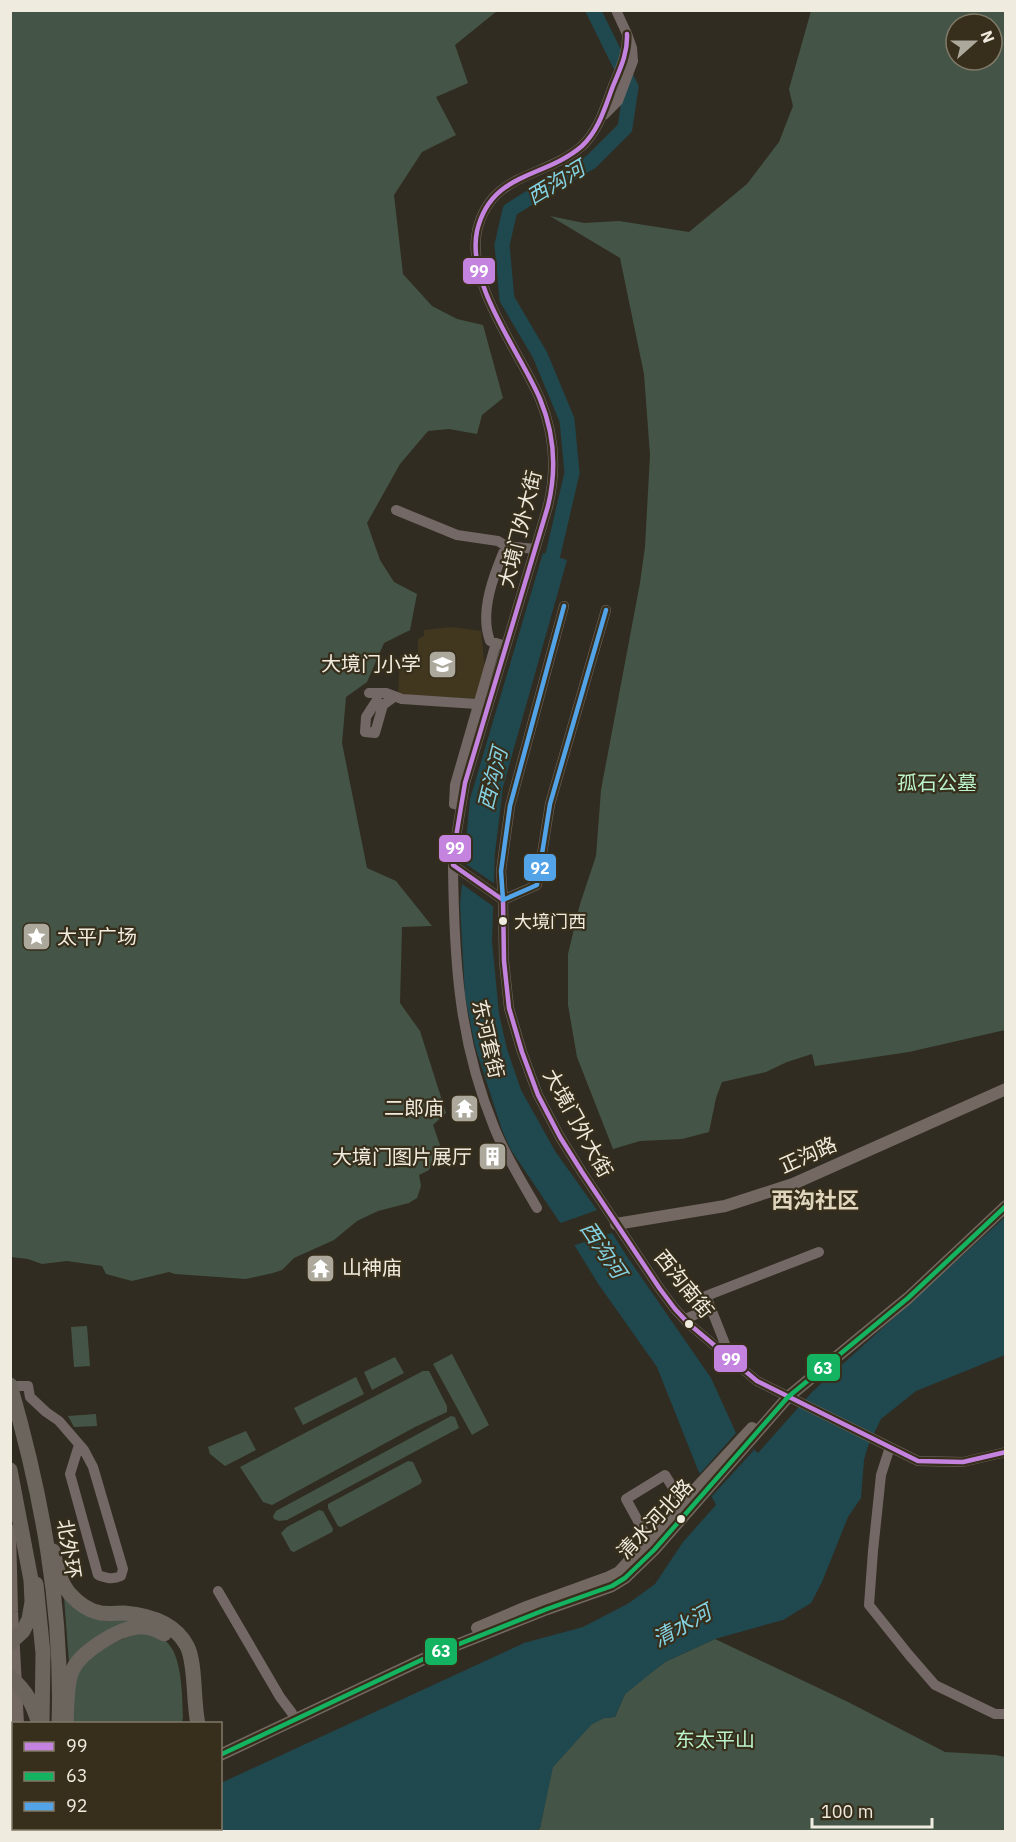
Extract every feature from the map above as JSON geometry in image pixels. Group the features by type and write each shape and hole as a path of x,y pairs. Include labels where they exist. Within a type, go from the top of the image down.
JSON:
{"highway":[{"name":"北外环","path":"10,1385 39,1495 52,1573 58,1632 59,1722"},
{"path":"25,1435 42,1493 57,1569 69,1593 81,1604 101,1613 142,1615 160,1621 174,1630 189,1649 191,1662 190,1721"},
{"name":"北外环","path":"10,1458 27,1528 40,1608 44,1653 40,1722"},
{"path":"10,1470 31,1580 32,1602 29,1619 23,1631 10,1643"},
{"path":"66,1722 70,1677 81,1658 118,1632 137,1627 159,1631 172,1640 180,1653 184,1664 190,1721"},
{"path":"10,1677 24,1689 33,1704 39,1722"}],"main road":[{"name":"正沟路","path":"618,1226 725,1206 793,1184 1005,1089"},
{"name":"正沟路","path":"618,1226 729,1212 761,1202 791,1191 1005,1095"},
{"name":"清水河北路","path":"790,1398 802,1376 897,1300 1005,1198"},
{"name":"清水河北路","path":"222,1754 434,1654 612,1586 636,1569 703,1488 790,1398 909,1298 1005,1206"},
{"name":"清水河北路","path":"222,1746 450,1639 619,1572 684,1502 703,1488"},
{"path":"10,1530 18,1722"},
{"path":"10,1755 12,1772"}],"street":[{"name":"大境门外大街","path":"605,113 618,101 630,55 627,34 616,10"},
{"name":"大境门外大街","path":"453,865 465,783 501,645 535,549 552,489 555,466 550,433 543,409 484,288 475,242 478,228 489,201 500,190 570,155 593,134 605,113 611,91 630,55"},
{"path":"396,510 457,536 498,542 506,546 535,549"},
{"path":"461,806 454,804 453,801 455,784 477,704 501,645 490,641 486,631 488,601 497,567 506,546"},
{"name":"大境门外大街","path":"564,606 510,806 499,897 504,961 509,1008 538,1095 560,1137 618,1226"},
{"path":"453,865 499,897 537,885 550,804 606,610"},
{"path":"394,697 383,705 375,733 364,732 373,697 386,693 402,699 477,704"},
{"name":"东河套街","path":"453,865 458,988 474,1072 493,1126 537,1208"},
{"name":"西沟南街","path":"618,1226 660,1289 685,1319 758,1381 918,1461 963,1462 1005,1452"},
{"path":"733,1362 706,1296 819,1252"},
{"path":"685,1319 711,1308"},
{"path":"10,1385 28,1386 30,1397 59,1421 79,1445 93,1467 123,1569 121,1576 115,1579 98,1575 70,1474 79,1445"},
{"path":"890,1447 881,1475 869,1605 935,1685 995,1713 1005,1714"},
{"path":"649,1541 626,1500 665,1475 684,1502"},
{"path":"218,1591 280,1697 292,1713"}],"shaded area":[{"name":"大境门小学","path":"451,627 481,631 485,670 477,699 398,695 400,655 418,657 418,639 424,636 424,630"}],"green space":[{"path":"10,11 497,11 455,45 468,83 436,97 456,135 422,152 394,195 403,274 432,306 457,319 483,325 503,398 482,415 477,434 449,429 428,431 400,464 367,523 380,560 394,582 417,594 410,630 384,643 367,682 346,697 342,743 367,868 396,881 432,926 402,927 400,1003 420,1031 446,1113 433,1125 440,1145 429,1170 419,1175 421,1186 417,1198 409,1203 378,1211 357,1221 334,1240 294,1258 282,1270 246,1279 169,1272 132,1281 106,1274 102,1266 67,1261 42,1264 11,1257"},
{"name":"孤石公墓","path":"811,11 1005,11 1005,1030 909,1052 815,1066 812,1054 766,1072 722,1082 709,1132 682,1139 640,1141 613,1149 577,1057 568,1005 568,954 580,904 596,856 601,790 645,547 650,455 644,374 620,258 550,216 584,223 619,221 689,232 747,184 779,142 793,106 789,89"},
{"path":"87,1326 90,1366 74,1367 71,1327"},
{"path":"452,1354 489,1425 472,1435 433,1364"},
{"path":"395,1357 404,1373 372,1390 364,1372"},
{"path":"423,1371 429,1371 447,1406 447,1412 272,1505 263,1502 240,1467"},
{"path":"356,1377 364,1394 303,1425 294,1408"},
{"path":"96,1414 97,1426 74,1427 68,1416"},
{"path":"451,1416 455,1417 459,1428 287,1520 274,1519 276,1511"},
{"path":"246,1431 256,1450 225,1466 210,1454 208,1447"},
{"path":"408,1461 413,1462 422,1481 420,1484 341,1527 338,1526 328,1504"},
{"path":"319,1510 323,1511 333,1529 332,1532 294,1552 291,1551 281,1533 287,1527"},
{"path":"64,1597 141,1620 69,1663"},
{"path":"138,1633 161,1638 168,1643 174,1652 180,1673 182,1722 72,1722 74,1686 81,1668 103,1649"},
{"name":"东太平山","path":"715,1639 846,1701 945,1752 1005,1757 1005,1831 536,1832 540,1828 552,1768 592,1723 604,1718 615,1717 625,1694 665,1662"}],"water":[{"name":"清水河","path":"543,553 567,560 503,787 495,853 492,941 499,1014 507,1049 521,1090 555,1151 711,1378 736,1433 758,1453 813,1391 1005,1217 1005,1355 916,1391 881,1419 864,1460 861,1498 848,1517 822,1582 811,1603 783,1620 715,1639 665,1662 625,1694 615,1717 604,1718 591,1725 553,1767 540,1828 536,1831 101,1832 104,1830 222,1830 222,1783 524,1643 583,1627 629,1603 655,1584 683,1542 716,1505 698,1470 657,1367 599,1285 511,1150 502,1130 475,1046 465,996 460,904 470,799"}],"pier":[{"path":"463,862 495,884 494,907 462,884"},
{"path":"600,1209 615,1232 572,1246 558,1224"},
{"path":"736,1433 754,1450 712,1496 704,1490 698,1476"}],"waterway":[{"name":"西沟河","path":"548,576 572,473 567,420 540,355 507,299 502,245 510,210 591,162 625,128 631,87 593,10"}],"transit line":[{"name":"99","path":"627,34 621,67 601,118 588,140 567,157 506,186 484,211 477,231 476,252 479,273 487,295 545,412 553,452 553,479 548,506 465,783 453,865 503,900 504,961 509,1008 538,1095 582,1172 660,1289 689,1324 757,1381 918,1461 963,1462 1006,1452"},
{"name":"92","path":"564,606 510,806 501,871 503,900 537,885 550,804 606,610"},
{"name":"63","path":"222,1754 434,1654 612,1586 625,1578 654,1550 788,1397 908,1298 1006,1206"}],"place":[{"name":"大境门小学","path":"442,664"},
{"name":"大境门西","path":"503,921"},
{"name":"太平广场","path":"36,937"},
{"name":"二郎庙","path":"465,1108"},
{"name":"大境门图片展厅","path":"493,1157"},
{"name":"山神庙","path":"321,1268"}],"district":[{"name":"西沟社区","path":"815,1200"}]}
